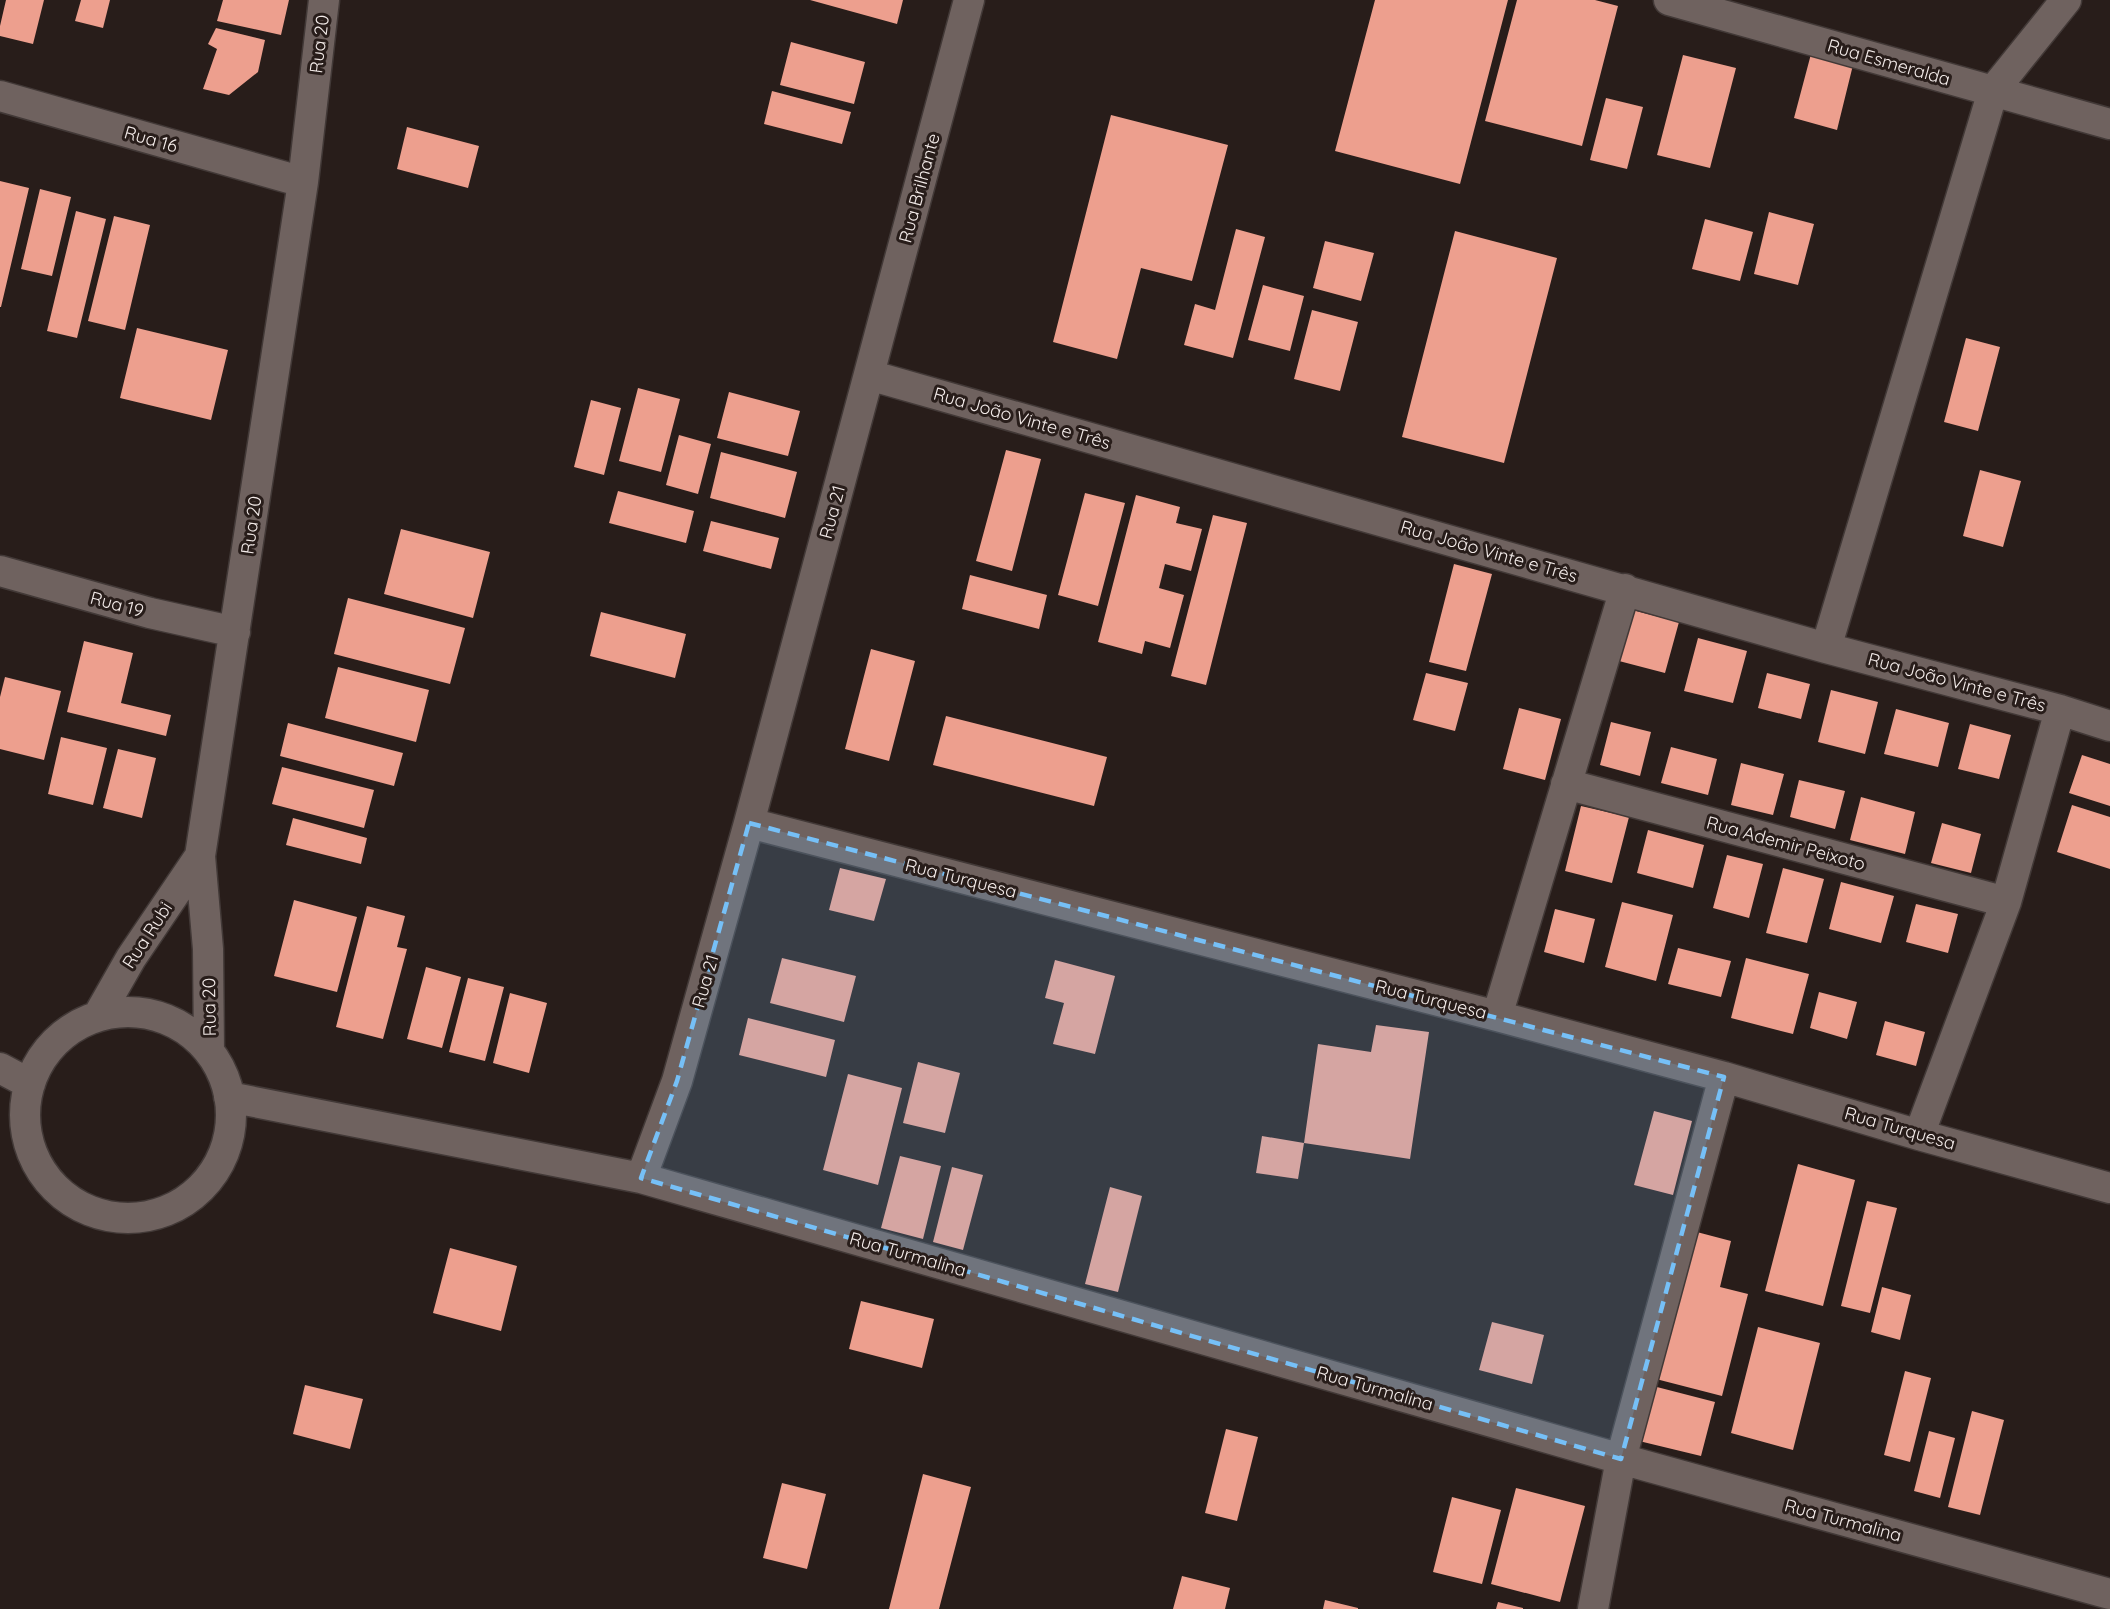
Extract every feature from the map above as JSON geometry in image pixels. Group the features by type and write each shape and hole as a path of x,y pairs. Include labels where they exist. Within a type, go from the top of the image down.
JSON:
{"street":[{"name":"Rua 20","path":"209,1051 208,949 200,856 303,182 324,0"},
{"name":"Rua Brilhante","path":"869,375 969,0"},
{"name":"Rua Esmeralda","path":"1669,0 2110,124"},
{"path":"1826,648 1993,91 2066,0"},
{"name":"Rua 16","path":"0,96 303,182"},
{"name":"Rua João Vinte e Três","path":"869,375 1826,648 2060,710 2110,726"},
{"name":"Rua 21","path":"641,1178 677,1081 869,375"},
{"name":"Rua 19","path":"0,571 150,613 236,632"},
{"path":"1497,1016 1625,589"},
{"path":"1919,1135 2006,902 2060,710"},
{"name":"Rua Ademir Peixoto","path":"1566,784 2006,902"},
{"name":"Rua Turquesa","path":"749,823 1497,1016 1724,1077 1919,1135 2110,1188"},
{"name":"Rua Rubi","path":"98,1016 130,957 200,856"},
{"path":"122,1012 139,1013 171,1020 192,1034 209,1051 222,1073 229,1096 231,1121 226,1146 215,1169 200,1188 181,1203 158,1214 133,1218 109,1216 85,1209 64,1196 47,1178 34,1157 27,1133 25,1108 30,1084 40,1061 56,1041 75,1026 98,1016 122,1012"},
{"path":"0,1068 30,1084"},
{"path":"1593,1609 1621,1459 1724,1077"},
{"path":"229,1096 641,1178"},
{"name":"Rua Turmalina","path":"641,1178 1621,1459 2110,1594"}],"highlighted area":[{"path":"749,823 1724,1077 1621,1459 641,1178 677,1081"}],"building":[{"path":"6,0 44,0 33,44 0,36"},
{"path":"81,0 110,0 103,28 75,21"},
{"path":"223,0 289,0 281,35 217,21"},
{"path":"810,0 903,0 897,24"},
{"path":"1375,0 1508,0 1460,184 1335,151"},
{"path":"1517,0 1595,0 1618,6 1582,146 1485,121"},
{"path":"216,28 265,40 258,72 229,95 203,89 217,49 208,44"},
{"path":"791,42 865,62 854,104 780,85"},
{"path":"1811,54 1853,65 1837,130 1794,118"},
{"path":"1683,55 1736,68 1710,168 1657,155"},
{"path":"772,91 851,112 842,144 764,124"},
{"path":"1606,98 1643,107 1627,169 1590,160"},
{"path":"1111,115 1228,145 1192,281 1141,268 1117,359 1053,342"},
{"path":"407,127 479,146 468,188 397,169"},
{"path":"0,181 29,188 1,307 0,307"},
{"path":"40,189 71,197 52,276 21,269"},
{"path":"76,211 106,219 77,338 47,331"},
{"path":"1769,212 1814,224 1798,285 1754,274"},
{"path":"114,216 150,225 125,330 88,321"},
{"path":"1705,219 1753,232 1740,281 1692,269"},
{"path":"1236,229 1265,237 1233,358 1184,345 1195,304 1215,310"},
{"path":"1455,231 1557,258 1504,463 1402,437"},
{"path":"1325,241 1374,253 1361,301 1313,288"},
{"path":"1263,285 1304,296 1290,351 1248,340"},
{"path":"1312,310 1358,322 1340,391 1294,379"},
{"path":"137,328 228,350 211,420 120,398"},
{"path":"1966,338 2000,347 1978,431 1944,422"},
{"path":"638,388 680,399 661,472 619,461"},
{"path":"729,392 800,411 788,456 717,438"},
{"path":"591,400 621,408 604,475 574,467"},
{"path":"679,435 711,444 698,494 666,485"},
{"path":"1006,450 1041,459 1012,571 976,561"},
{"path":"721,452 797,472 785,518 710,498"},
{"path":"1980,470 2021,481 2003,547 1963,536"},
{"path":"618,491 694,511 686,543 609,523"},
{"path":"1085,493 1125,503 1098,606 1058,595"},
{"path":"1136,495 1180,507 1176,523 1202,529 1191,571 1165,564 1159,588 1184,595 1170,648 1145,641 1142,654 1098,642"},
{"path":"1213,515 1247,523 1206,685 1171,676"},
{"path":"711,521 779,538 771,569 703,551"},
{"path":"401,529 490,552 473,618 384,594"},
{"path":"1454,564 1492,574 1466,671 1429,662"},
{"path":"970,575 1047,595 1039,629 962,609"},
{"path":"348,598 465,628 450,684 334,654"},
{"path":"1632,610 1679,622 1665,673 1619,661"},
{"path":"601,612 686,634 675,678 590,656"},
{"path":"1698,638 1747,651 1733,703 1684,691"},
{"path":"84,641 133,653 121,703 171,715 166,736 67,712"},
{"path":"871,649 915,661 889,761 845,749"},
{"path":"338,667 429,690 416,742 325,718"},
{"path":"1426,673 1468,683 1455,731 1413,720"},
{"path":"1767,673 1810,684 1801,719 1758,708"},
{"path":"5,677 61,691 44,760 0,749 0,697"},
{"path":"1831,690 1878,702 1865,754 1818,742"},
{"path":"1519,708 1561,719 1545,780 1503,769"},
{"path":"1896,709 1949,723 1938,767 1884,754"},
{"path":"946,716 1107,757 1094,806 933,765"},
{"path":"1611,722 1651,732 1640,776 1600,765"},
{"path":"288,723 403,753 394,786 280,756"},
{"path":"1970,724 2011,735 1999,779 1958,769"},
{"path":"61,737 107,748 93,805 48,794"},
{"path":"1671,747 1717,759 1708,795 1661,783"},
{"path":"118,749 156,758 142,818 103,808"},
{"path":"2082,755 2110,764 2110,806 2069,793"},
{"path":"1741,763 1784,774 1773,815 1731,805"},
{"path":"282,767 374,790 364,828 272,804"},
{"path":"1799,780 1845,791 1835,829 1790,817"},
{"path":"1861,797 1915,812 1905,854 1850,840"},
{"path":"2072,805 2110,817 2110,869 2057,852"},
{"path":"1581,806 1629,817 1612,883 1565,871"},
{"path":"293,818 367,838 361,864 286,845"},
{"path":"1942,823 1981,834 1971,873 1931,863"},
{"path":"1648,830 1704,845 1693,888 1637,873"},
{"path":"1727,855 1763,864 1749,918 1713,908"},
{"path":"840,868 886,879 874,921 829,910"},
{"path":"1783,868 1824,879 1807,943 1766,933"},
{"path":"1841,882 1894,896 1881,943 1829,929"},
{"path":"294,900 357,917 337,992 274,976"},
{"path":"1622,902 1673,915 1656,981 1605,967"},
{"path":"1916,904 1958,914 1948,953 1906,942"},
{"path":"367,906 405,916 397,947 407,949 383,1039 336,1027"},
{"path":"1555,909 1595,919 1584,963 1544,952"},
{"path":"1678,948 1731,961 1721,997 1668,984"},
{"path":"782,958 856,976 844,1022 770,1003"},
{"path":"1746,958 1809,974 1793,1034 1731,1018"},
{"path":"1055,960 1115,976 1095,1054 1053,1044 1064,1003 1045,998"},
{"path":"426,967 461,977 442,1048 407,1039"},
{"path":"468,978 504,987 485,1061 449,1052"},
{"path":"1819,992 1857,1002 1847,1039 1810,1028"},
{"path":"510,993 547,1003 529,1073 493,1063"},
{"path":"748,1018 835,1040 826,1077 739,1055"},
{"path":"1885,1021 1925,1032 1916,1066 1876,1055"},
{"path":"1376,1025 1429,1032 1410,1159 1304,1143 1318,1044 1371,1052"},
{"path":"918,1062 960,1073 945,1133 903,1123"},
{"path":"848,1074 902,1088 878,1185 823,1170"},
{"path":"1654,1111 1692,1121 1673,1195 1634,1185"},
{"path":"1262,1136 1304,1143 1298,1179 1256,1173"},
{"path":"900,1156 941,1166 923,1239 881,1228"},
{"path":"1798,1164 1855,1180 1823,1306 1765,1291"},
{"path":"952,1167 983,1175 963,1250 933,1242"},
{"path":"1110,1187 1142,1196 1118,1292 1085,1284"},
{"path":"1867,1201 1897,1208 1870,1313 1841,1306"},
{"path":"1693,1231 1731,1241 1720,1287 1748,1294 1722,1396 1656,1379"},
{"path":"450,1248 517,1266 501,1331 433,1313"},
{"path":"1882,1287 1911,1295 1900,1340 1871,1332"},
{"path":"861,1301 934,1319 922,1368 849,1349"},
{"path":"1492,1322 1544,1335 1532,1384 1479,1370"},
{"path":"1758,1327 1820,1343 1793,1450 1731,1433"},
{"path":"1905,1371 1931,1378 1910,1462 1884,1455"},
{"path":"305,1385 363,1399 350,1449 293,1434"},
{"path":"1653,1386 1715,1402 1701,1456 1639,1441"},
{"path":"1972,1411 2004,1420 1980,1515 1948,1507"},
{"path":"1226,1429 1258,1437 1237,1521 1205,1513"},
{"path":"1929,1431 1955,1438 1940,1498 1914,1491"},
{"path":"923,1474 971,1487 939,1609 889,1609"},
{"path":"782,1483 826,1494 807,1569 763,1558"},
{"path":"1516,1488 1585,1506 1560,1602 1491,1584"},
{"path":"1452,1497 1501,1510 1482,1584 1433,1572"},
{"path":"1182,1576 1230,1588 1225,1609 1173,1609"},
{"path":"1325,1600 1358,1608 1358,1609 1323,1609"},
{"path":"1498,1602 1523,1608 1523,1609 1496,1609"}]}
